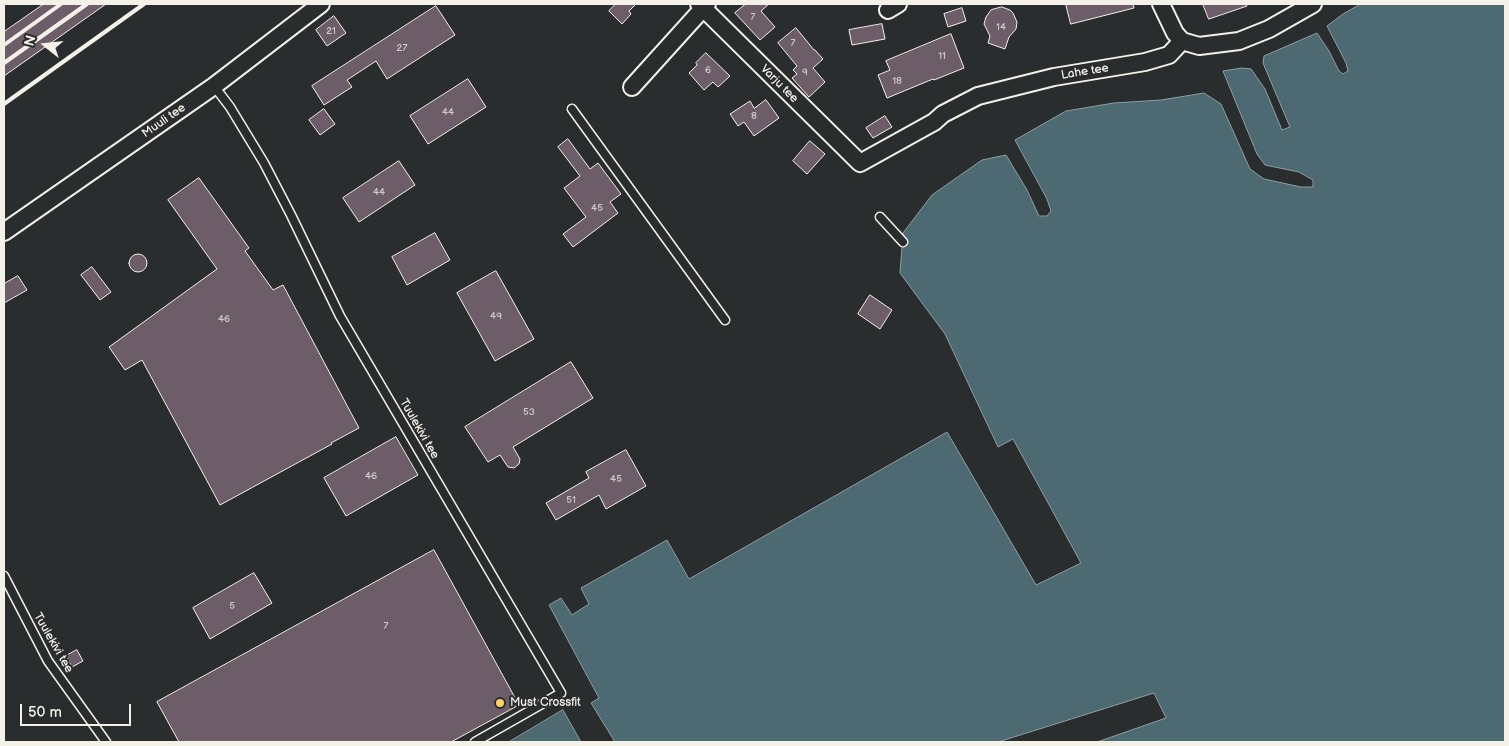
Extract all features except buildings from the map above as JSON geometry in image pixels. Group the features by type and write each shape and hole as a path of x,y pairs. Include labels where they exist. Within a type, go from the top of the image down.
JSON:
{"street":[{"name":"Muuli tee","path":"4,232 214,86 321,4"},
{"path":"1161,4 1175,33 1182,41 1199,46 1238,41 1269,29 1313,4"},
{"path":"632,87 702,5"},
{"name":"Varju tee","path":"702,5 860,163"},
{"name":"Lahe tee","path":"860,163 934,122 943,114 978,96 1054,77 1145,62 1170,55 1182,41"}],"lane":[{"name":"Tuulekivi tee","path":"214,86 230,107 264,163 340,316 561,693 475,742"},
{"path":"572,109 725,320"},
{"path":"880,217 902,242"},
{"name":"Tuulekivi tee","path":"4,576 48,661 106,742"}],"water":[{"path":"1361,4 1505,4 1505,742 1097,742 1166,718 1154,693 998,742 615,742 591,703 599,698 549,605 561,598 572,615 589,604 581,588 667,540 689,579 947,432 1036,585 1081,563 1013,439 998,447 945,334 900,273 903,233 932,195 982,160 1006,155 1027,190 1039,216 1047,216 1051,211 1047,199 1015,140 1066,111 1114,103 1161,100 1204,93 1221,104 1250,169 1264,179 1301,187 1313,187 1313,180 1299,172 1265,165 1257,154 1223,71 1242,68 1251,69 1265,89 1282,130 1290,127 1263,63 1264,56 1317,33 1339,71 1343,74 1348,71 1346,63 1327,26"},
{"path":"563,710 581,742 509,742"}],"railway":[{"path":"4,45 61,4"},
{"path":"4,63 87,4"},
{"path":"4,104 144,4"}],"place":[{"name":"Must Crossfit","path":"500,703"}]}
